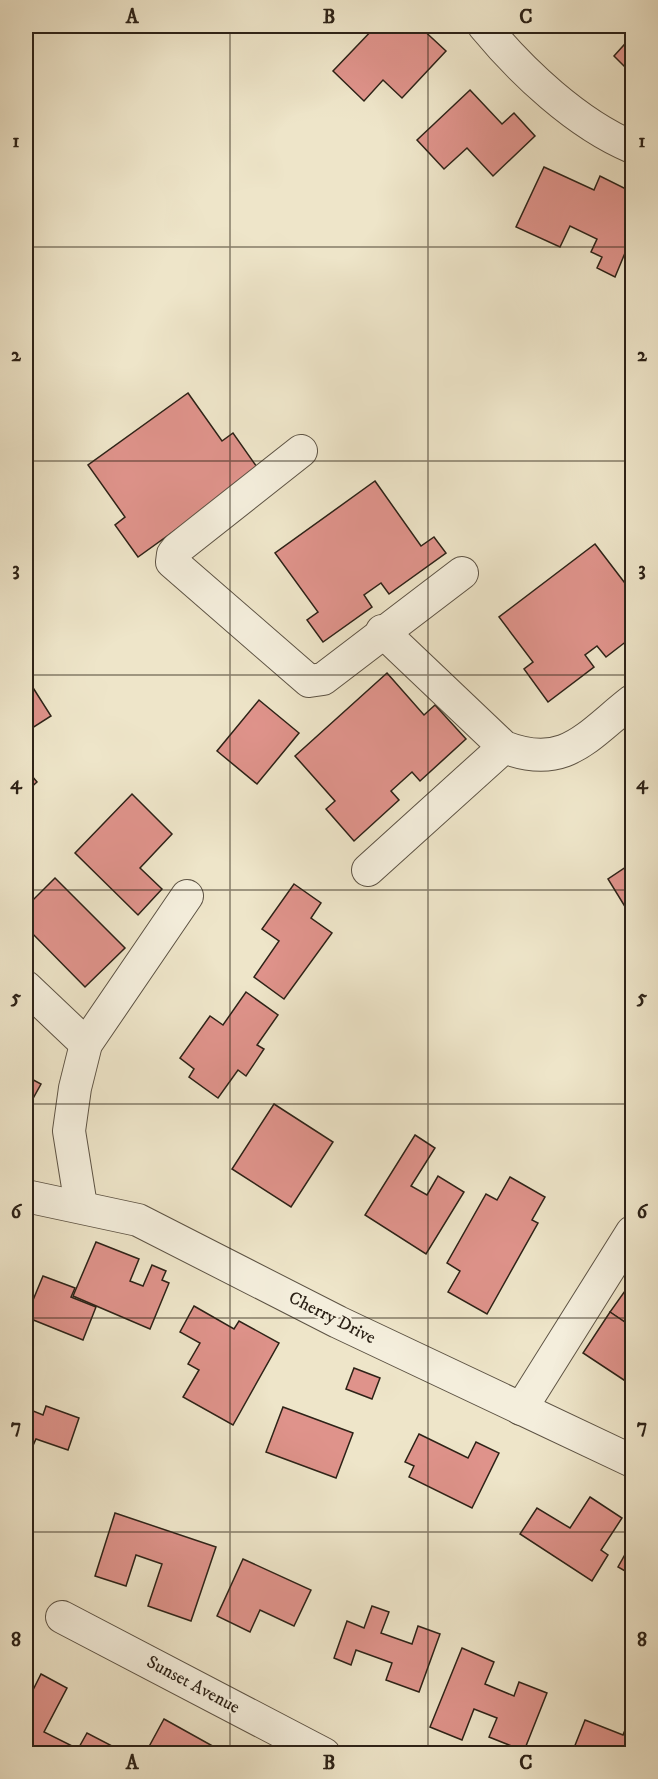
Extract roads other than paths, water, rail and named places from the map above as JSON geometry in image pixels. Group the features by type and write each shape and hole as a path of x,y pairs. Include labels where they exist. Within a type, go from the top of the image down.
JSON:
{"street":[{"path":"499,31 556,99 619,141 633,147"},
{"path":"301,451 177,549 172,554 172,562 309,681 322,679 382,631 462,573"},
{"path":"382,631 504,747 525,755 549,756 567,752 633,701"},
{"path":"368,870 504,747"},
{"path":"81,1206 69,1131 75,1088 86,1044 187,896"},
{"path":"26,987 86,1044"},
{"name":"Cherry Drive","path":"26,1196 138,1220 338,1322 633,1461"},
{"path":"521,1408 633,1232"},
{"name":"Sunset Avenue","path":"62,1617 324,1754"}]}
